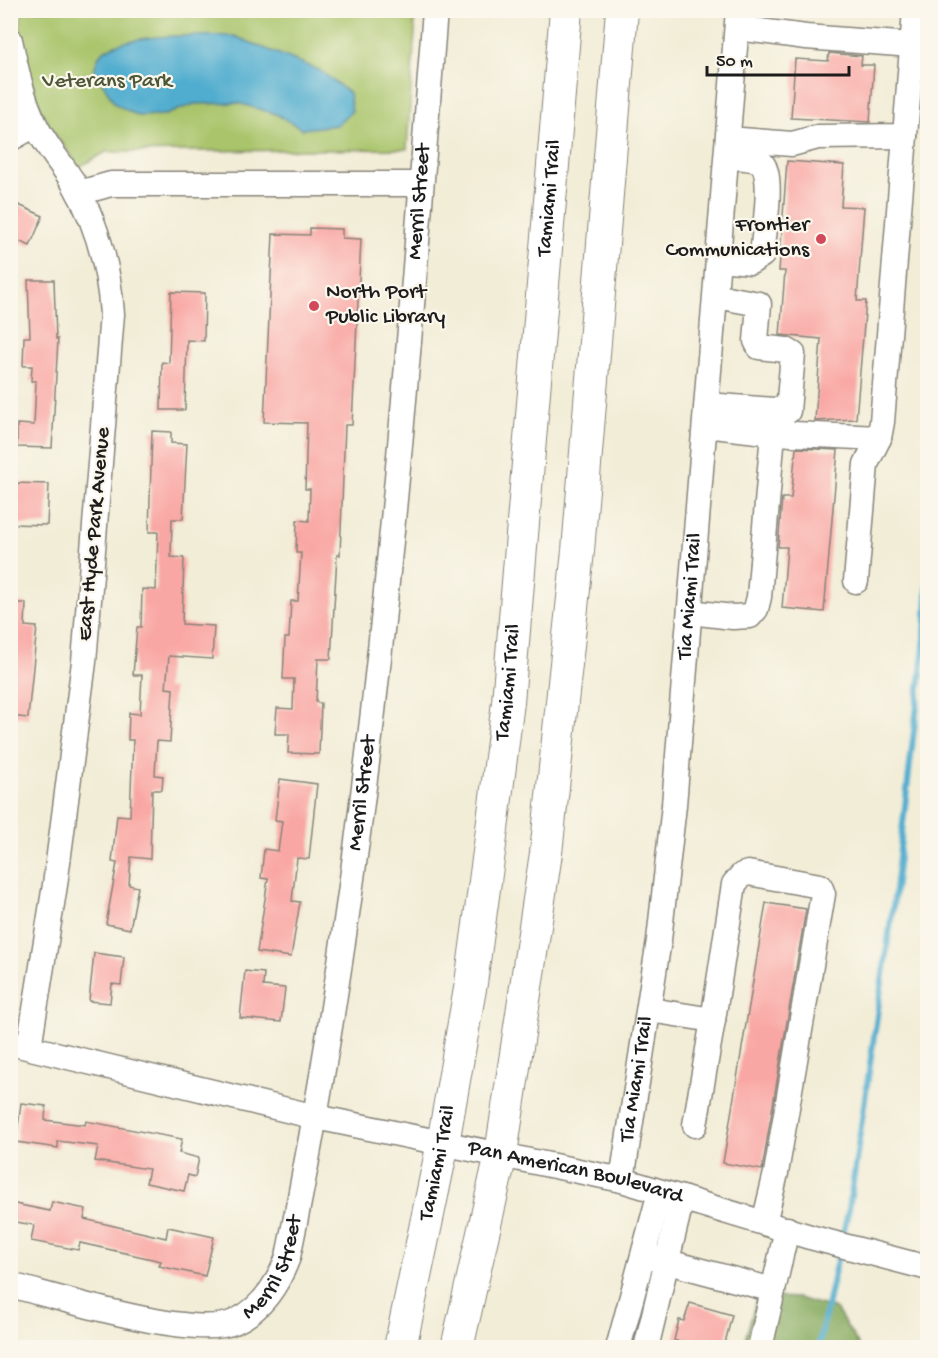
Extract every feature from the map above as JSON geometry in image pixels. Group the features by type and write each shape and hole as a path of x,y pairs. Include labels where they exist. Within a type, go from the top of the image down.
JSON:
{"main road":[{"name":"Tamiami Trail","path":"400,1347 443,1143 471,983 508,702 566,10"},
{"path":"457,1347 501,1154 544,864 578,551 622,10"}],"street":[{"name":"Merril Street","path":"10,1285 184,1326 219,1326 233,1323 263,1301 282,1272 290,1246 316,1118 362,814 374,708 435,10"},
{"path":"856,581 866,464 879,438 915,10"},
{"path":"738,19 806,37 912,45"},
{"name":"Tia Miami Trail","path":"622,1180 650,1010 674,806 738,19"},
{"name":"East Hyde Park Avenue","path":"10,40 22,89 35,125 79,193 95,229 108,274 112,338 81,684 55,885 20,1045"},
{"path":"10,139 35,125"},
{"path":"727,148 792,144 818,137 905,136"},
{"path":"719,259 751,262 762,255 767,203 766,166 727,148"},
{"path":"79,193 111,184 421,184"},
{"path":"706,415 788,411 792,366 793,354 786,350 759,347 756,341 759,304 716,296"},
{"path":"706,415 769,432 879,438"},
{"path":"690,612 733,617 750,616 756,609 759,597 769,432"},
{"path":"695,1125 734,884 742,875 748,873 820,885 823,894 776,1173 773,1290 760,1347"},
{"path":"650,1010 713,1020"},
{"name":"Pan American Boulevard","path":"20,1045 316,1118 622,1180 810,1237 927,1268"},
{"path":"618,1347 643,1256 671,1195"},
{"path":"646,1347 667,1262 671,1195"},
{"path":"643,1256 773,1290"}],"green space":[{"name":"Veterans Park","path":"23,10 412,11 415,30 407,149 106,152 79,167 49,125 32,85 21,37"},
{"path":"757,1296 798,1298 836,1309 860,1347 743,1348"}],"water":[{"path":"234,36 319,70 349,93 352,111 337,125 302,129 276,114 238,103 194,104 165,115 138,116 115,104 94,69 99,56 109,48 124,42 162,37"}],"building":[{"path":"829,53 862,56 861,65 874,65 870,122 791,118 795,59 828,61"},
{"path":"787,161 844,165 841,206 864,207 857,301 866,301 856,419 815,421 821,339 780,335 785,271 779,271"},
{"path":"10,201 43,216 30,246 10,237"},
{"path":"310,228 342,229 342,238 361,239 352,425 345,425 340,555 337,555 331,659 318,659 316,702 321,703 319,754 288,753 289,734 275,734 277,708 293,709 294,679 283,679 285,638 289,638 291,601 298,601 301,553 296,553 297,520 309,521 310,489 305,489 307,423 264,422 273,234 310,235"},
{"path":"28,280 54,280 56,339 58,339 52,448 17,447 17,424 34,425 36,381 31,381 32,366 23,366 24,337 30,337"},
{"path":"171,292 205,293 204,341 187,340 185,410 161,410 162,362 169,363"},
{"path":"152,431 171,432 171,443 187,444 183,519 172,519 171,557 184,558 182,624 214,626 212,659 169,656 166,688 173,689 170,742 157,741 155,775 163,776 162,790 152,790 150,859 131,857 129,885 138,887 130,929 106,924 117,863 112,862 117,815 130,816 133,740 128,740 129,713 140,714 142,675 133,675 137,627 141,627 142,589 156,590 158,532 149,532"},
{"path":"796,448 838,450 824,612 782,608 787,547 778,547 782,498 791,498"},
{"path":"13,483 49,484 47,525 10,524"},
{"path":"10,603 26,603 25,626 37,627 28,718 10,716"},
{"path":"280,779 317,784 309,859 297,858 292,901 300,902 291,957 257,952 268,879 261,878 264,849 278,851 282,821 275,820"},
{"path":"766,903 806,909 762,1170 723,1163"},
{"path":"94,953 124,957 121,985 112,984 110,1003 89,1001"},
{"path":"245,971 264,973 263,986 285,988 281,1022 240,1018"},
{"path":"21,1103 46,1106 45,1120 85,1125 86,1121 182,1139 179,1153 199,1158 195,1177 188,1175 184,1191 146,1183 149,1169 95,1161 98,1146 58,1141 58,1148 16,1142"},
{"path":"52,1202 86,1209 84,1219 166,1238 168,1227 214,1237 205,1276 159,1266 161,1261 80,1243 78,1250 31,1241 34,1225 10,1221 10,1203 50,1211"},
{"path":"690,1303 732,1315 724,1347 678,1347 679,1342 674,1340 679,1320 684,1321"}],"waterway":[{"path":"841,1241 849,1209 894,899 925,638 928,576"},
{"path":"818,1348 839,1251"}],"place":[{"name":"Frontier Communications","path":"821,239"},
{"name":"North Port Public Library","path":"314,306"}]}
